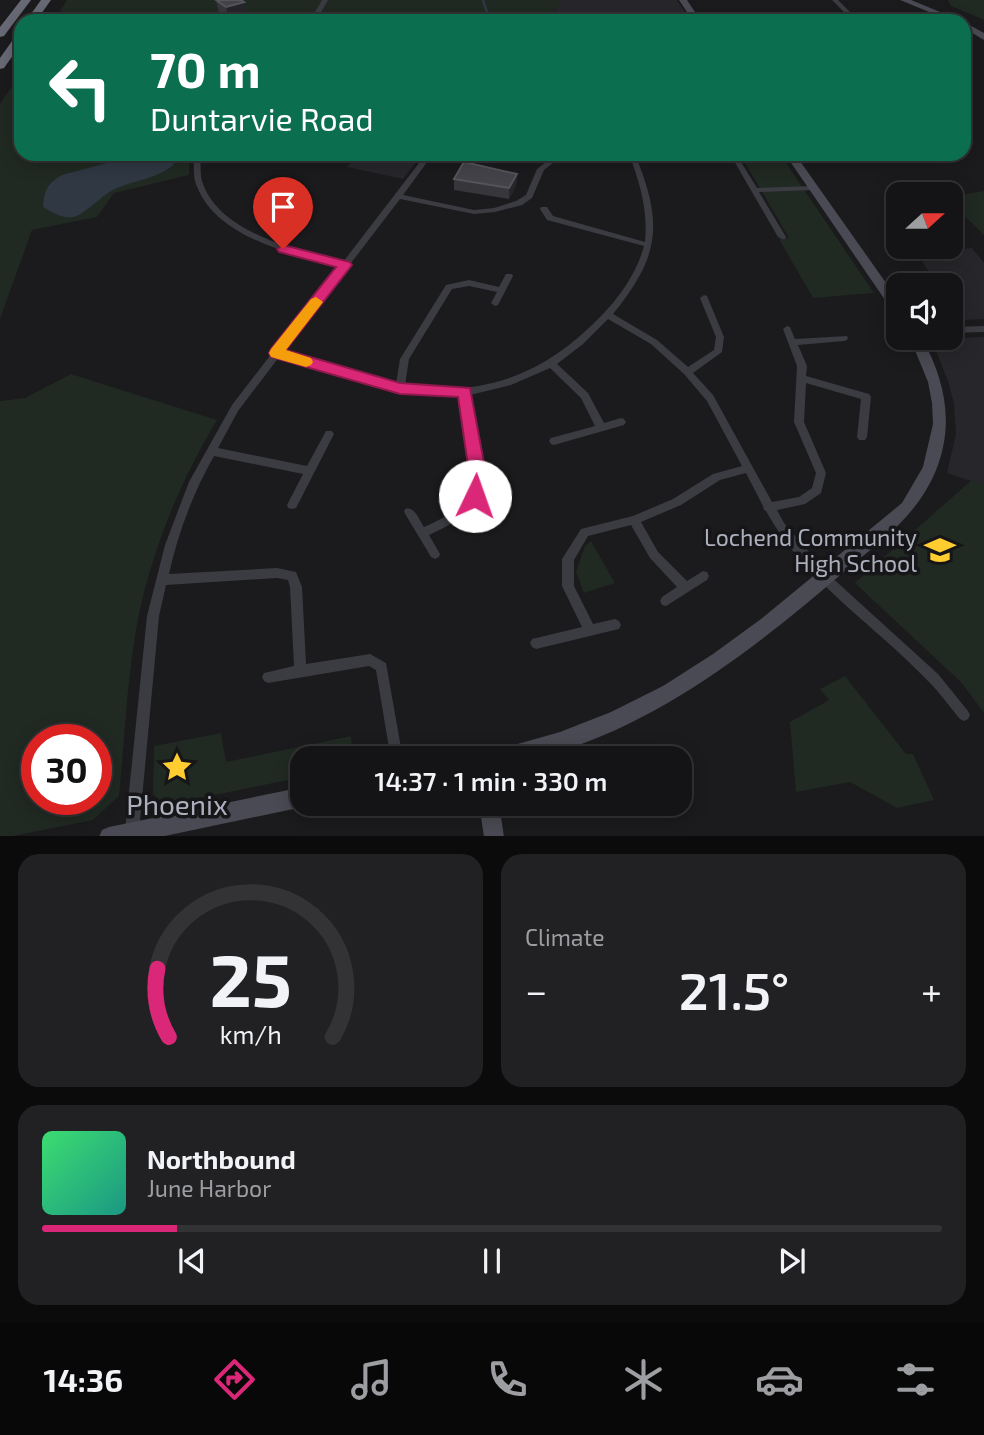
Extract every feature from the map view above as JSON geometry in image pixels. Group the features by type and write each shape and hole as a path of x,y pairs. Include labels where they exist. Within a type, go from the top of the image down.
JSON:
{"highway":[{"path":"15,14 26,0"},
{"path":"0,34 14,16"},
{"path":"0,66 14,46"}],"street":[{"path":"835,0 849,14"},
{"path":"904,0 940,14"},
{"path":"197,161 201,188 212,205 229,220 272,245 345,265"},
{"path":"132,831 148,649 160,579 179,518 210,451 235,408 425,161"},
{"path":"398,196 474,212 495,210 519,203 529,195 541,169 551,161"},
{"path":"276,353 400,389 465,392 515,379 551,363 607,314 622,297 641,265 648,245 649,200 635,161"},
{"path":"737,161 782,237"},
{"path":"795,161 886,293"},
{"path":"754,190 813,188"},
{"path":"544,209 550,218 648,245"},
{"path":"495,303 509,276"},
{"path":"400,389 405,359 449,287 469,283 502,290"},
{"path":"687,372 718,352 720,337 704,298"},
{"path":"607,314 654,342 687,372 710,398 768,507 824,578 934,678 964,715"},
{"path":"768,507 801,501 817,489 821,472 799,422 803,379 794,342 787,329"},
{"path":"963,330 984,329"},
{"path":"794,342 844,338"},
{"path":"538,746 597,727 651,703 729,655 907,508 923,486 940,439 939,398 924,350"},
{"path":"551,363 585,396 601,428"},
{"path":"803,379 866,397 862,437"},
{"path":"422,533 450,519 475,496 479,479 465,392"},
{"path":"554,441 621,422"},
{"path":"292,505 329,434"},
{"path":"210,451 311,471"},
{"path":"590,631 568,586 568,559 585,532 634,520 677,502 717,477 748,468"},
{"path":"410,512 435,554"},
{"path":"634,520 654,555 686,588"},
{"path":"160,579 277,573 292,576 296,587 300,671"},
{"path":"666,601 703,576"},
{"path":"536,643 615,625"},
{"path":"268,677 370,660 383,667 395,746"},
{"path":"109,836 290,800"},
{"path":"491,816 494,836"}],"shaded area":[{"path":"67,0 559,0 562,6 554,7 556,14 58,14"},
{"path":"559,0 677,0 686,14 557,14 554,6"},
{"path":"948,0 984,0 984,20 971,14 951,6"},
{"path":"14,83 14,161 189,161 189,175 114,193 97,217 32,230 0,319 0,104"},
{"path":"352,161 417,161 403,179 347,167"},
{"path":"744,161 785,161 874,293 813,298 779,239 789,238"},
{"path":"984,191 984,235 963,215 963,195"},
{"path":"972,248 984,263 984,319 963,320 963,273 930,273 920,259 963,259 963,249"},
{"name":"Lochend Community High School","path":"984,337 984,713 962,683 855,583 971,481 947,473 956,434 954,404 936,350 963,350 963,338"},
{"path":"71,374 217,420 191,467 169,516 144,592 131,663 119,796 112,802 112,724 21,724 21,815 98,815 93,820 13,836 0,836 0,401 25,398"},
{"name":"Lochend Community High School","path":"972,480 984,484 984,713 962,683 855,583"},
{"path":"591,541 615,583 584,593 576,572 585,546"},
{"path":"845,676 906,754 913,754 934,800 897,808 850,782 796,792 790,722 829,700 820,689"},
{"path":"221,733 226,762 290,749 290,780 165,805 153,794 154,746"},
{"path":"351,736 352,746 303,746"}],"water":[{"path":"115,161 173,161 173,165 159,174 113,190 77,216 61,216 43,207 48,188 62,175"}],"building":[{"path":"216,0 241,0 244,2 226,7"},
{"path":"464,162 517,174 509,188 454,179"}],"waterway":[{"path":"483,0 488,14"}],"slow traffic":[{"path":"306,362 276,353 316,302"}],"place":[{"name":"Lochend Community High School","path":"940,550"},
{"name":"Phoenix","path":"177,767"}],"route":[{"path":"283,249 345,265 276,353 400,389 465,392 479,479 475,496"}]}
